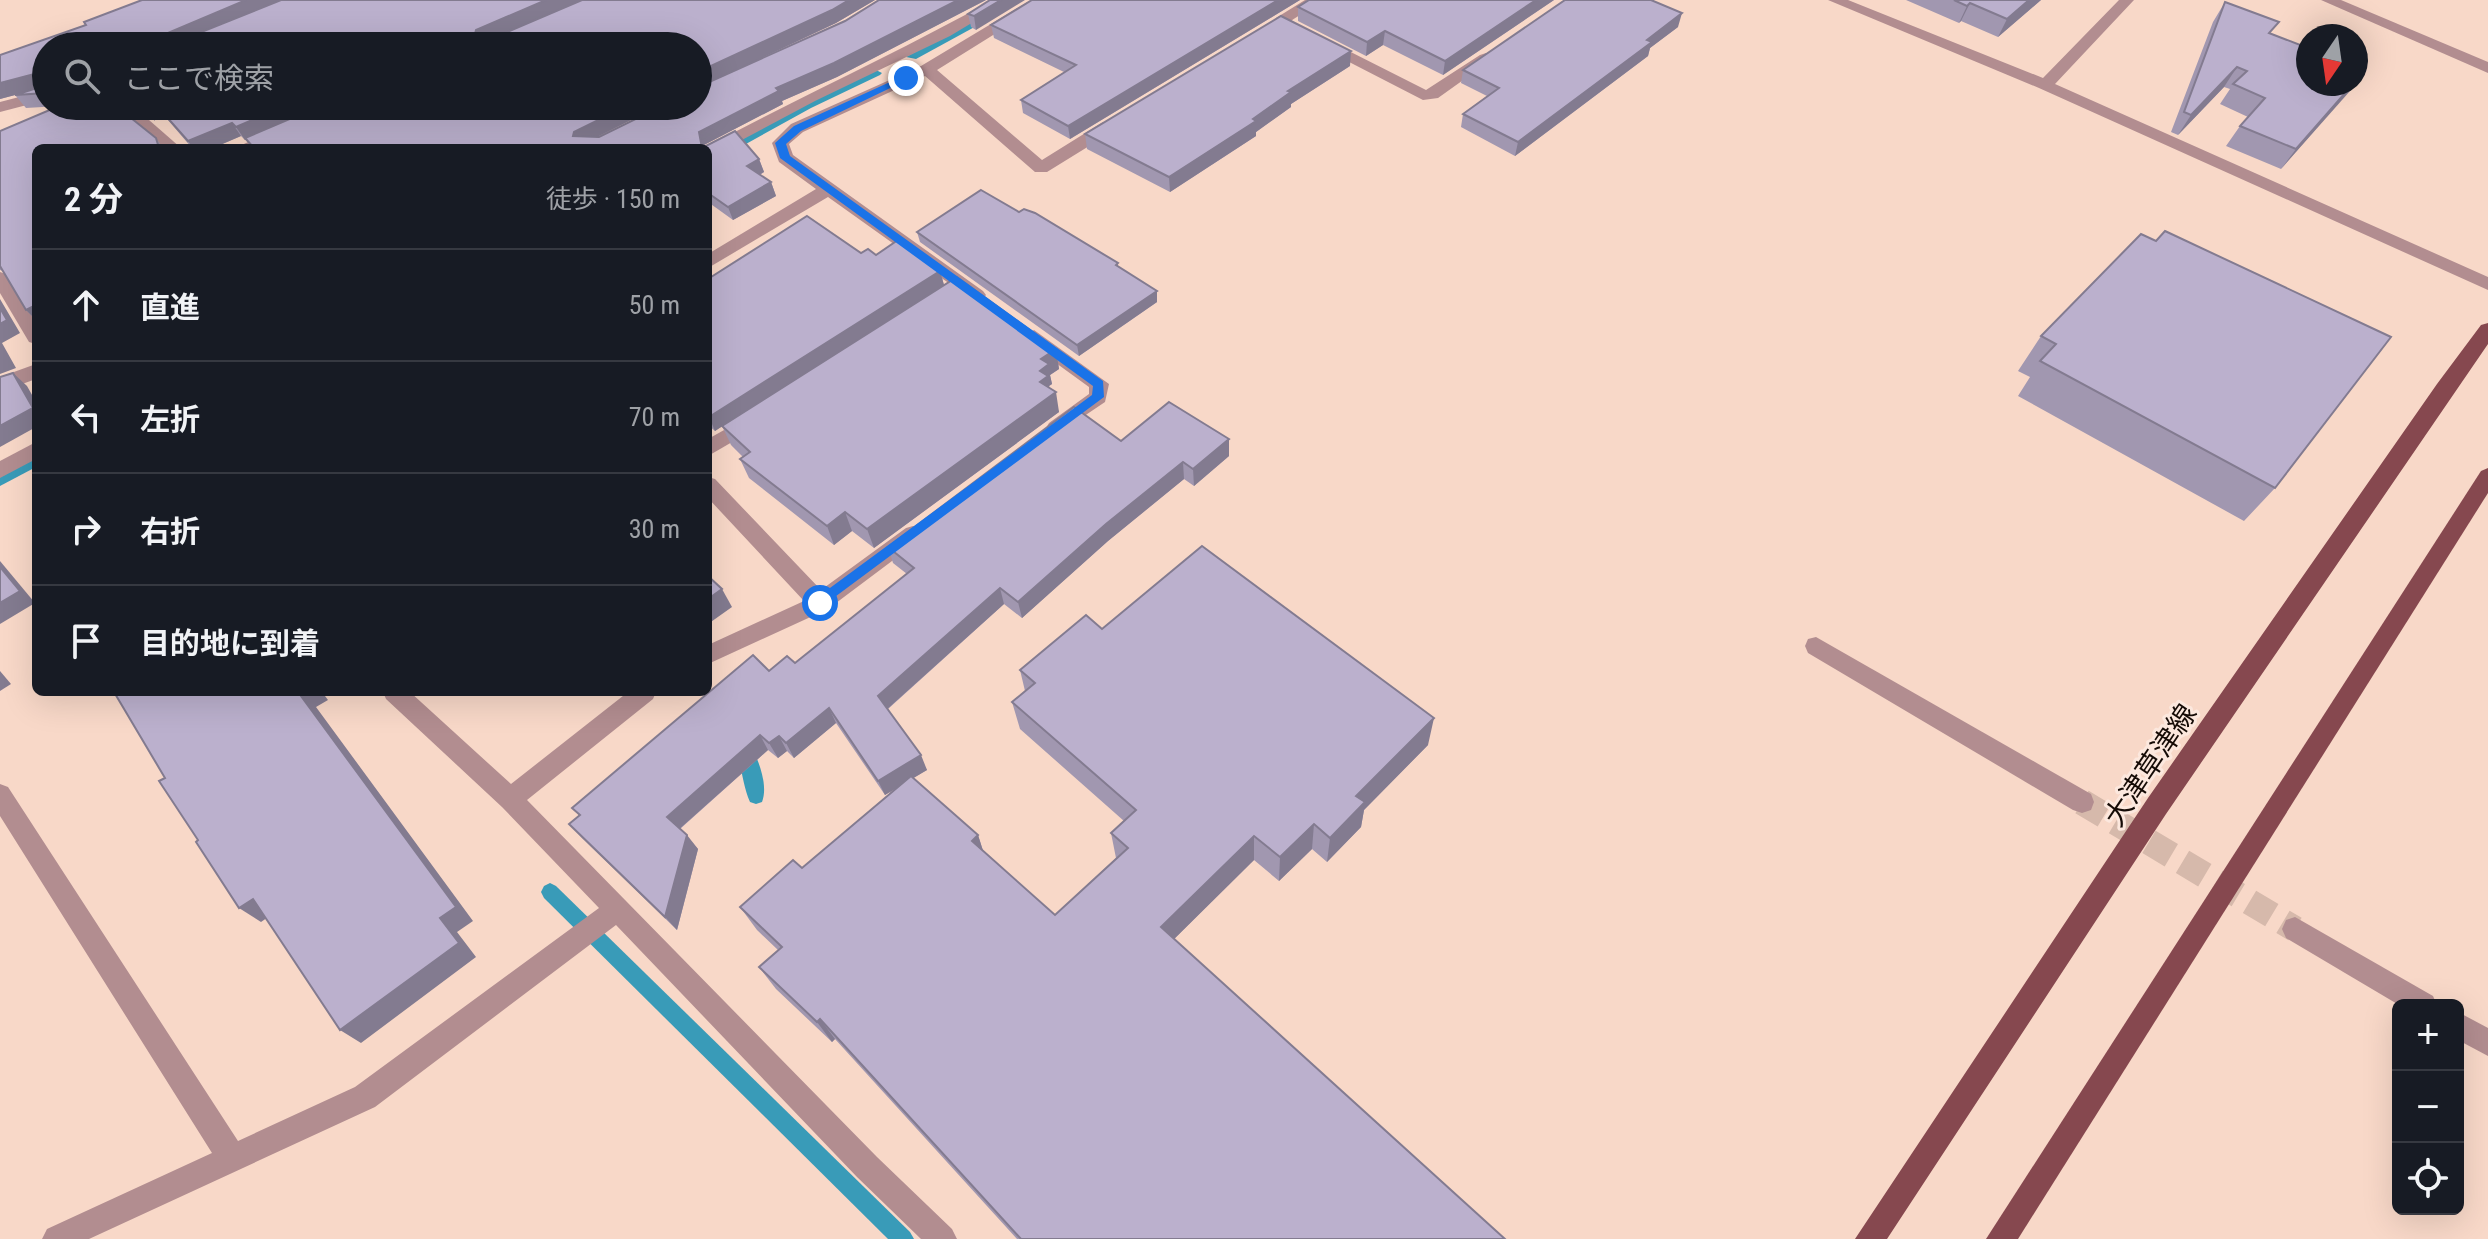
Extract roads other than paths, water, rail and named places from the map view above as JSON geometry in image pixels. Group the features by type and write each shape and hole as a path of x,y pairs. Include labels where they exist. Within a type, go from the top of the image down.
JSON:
{"main road":[{"name":"大津草津線","path":"1870,1239 2157,806 2444,389 2488,330"},
{"path":"2001,1239 2488,476"}],"street":[{"path":"712,151 809,98 945,33 1003,0"},
{"path":"988,303 957,289 785,158 780,143 797,128 927,69 1042,0"},
{"path":"1316,0 1289,29 1423,95 1432,95 1494,52"},
{"path":"1835,0 2045,85 2488,284"},
{"path":"2045,85 2127,0"},
{"path":"2328,0 2488,68"},
{"path":"927,69 1041,168 1121,119"},
{"path":"0,107 32,99"},
{"path":"140,120 168,144"},
{"path":"253,144 301,124"},
{"path":"712,260 828,189"},
{"path":"0,278 32,330"},
{"path":"1013,321 1099,384 1098,397 1035,444"},
{"path":"0,385 32,373"},
{"path":"712,446 762,415"},
{"path":"0,470 32,452"},
{"path":"712,489 820,603"},
{"path":"712,653 820,603 933,519"},
{"path":"1816,646 2082,802"},
{"path":"398,696 510,799 867,1167 942,1239"},
{"path":"510,799 640,696"},
{"path":"0,795 232,1158"},
{"path":"57,1239 365,1097 616,910"},
{"path":"2295,929 2414,999"},
{"path":"2464,1029 2488,1043"}],"waterway":[{"path":"912,57 1019,0"},
{"path":"712,159 807,105 876,73"},
{"path":"0,480 32,462"},
{"path":"743,746 750,762 756,796"},
{"path":"550,892 903,1239"}],"tunnel":[{"path":"2082,802 2295,929"}]}
